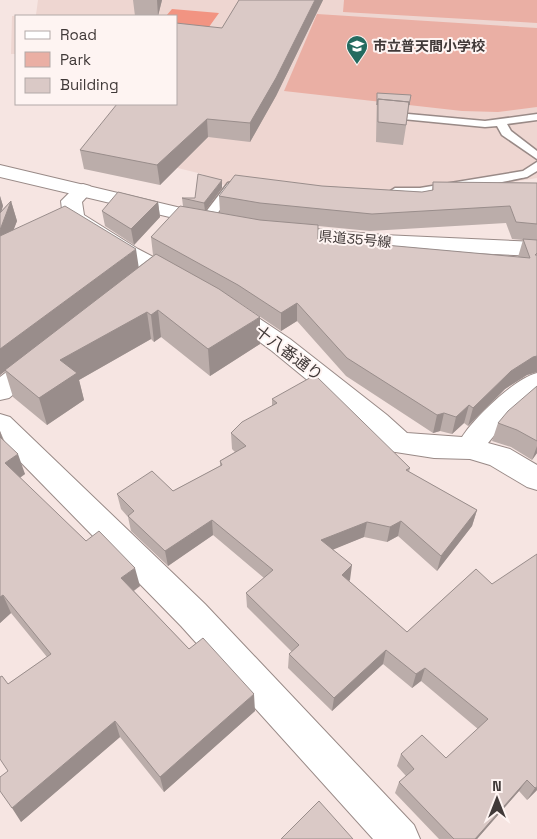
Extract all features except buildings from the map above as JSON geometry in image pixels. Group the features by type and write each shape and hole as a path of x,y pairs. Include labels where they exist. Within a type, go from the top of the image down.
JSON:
{"street":[{"path":"0,171 229,224"},
{"name":"十八番通り","path":"84,190 71,200 74,218 148,257 281,345 377,422 399,443 434,447 470,448 500,458 537,479"},
{"path":"148,257 178,213"},
{"name":"県道35号線","path":"266,230 382,242 537,249"},
{"path":"0,391 59,346"},
{"path":"470,448 477,434 491,419 537,382"},
{"path":"0,424 193,615 400,839"}],"lane":[{"path":"381,115 485,124 537,117"},
{"path":"500,122 506,133 537,156"},
{"path":"537,165 527,174 420,192 382,196 415,201 537,181"},
{"path":"206,220 236,185"}],"shaded area":[{"name":"市立普天間小学校","path":"38,0 537,0 537,178 412,199 219,184 202,174 97,148 174,105 178,105 178,15 36,15"},
{"path":"172,9 219,13 201,38 178,35 178,15 167,15"},
{"name":"市立普天間小学校","path":"12,16 15,16 15,54 11,54"}],"green space":[{"path":"344,0 537,0 537,23 343,12"},
{"path":"317,14 537,28 537,107 498,112 462,111 284,91"}],"place":[{"name":"市立普天間小学校","path":"357,65"}]}
